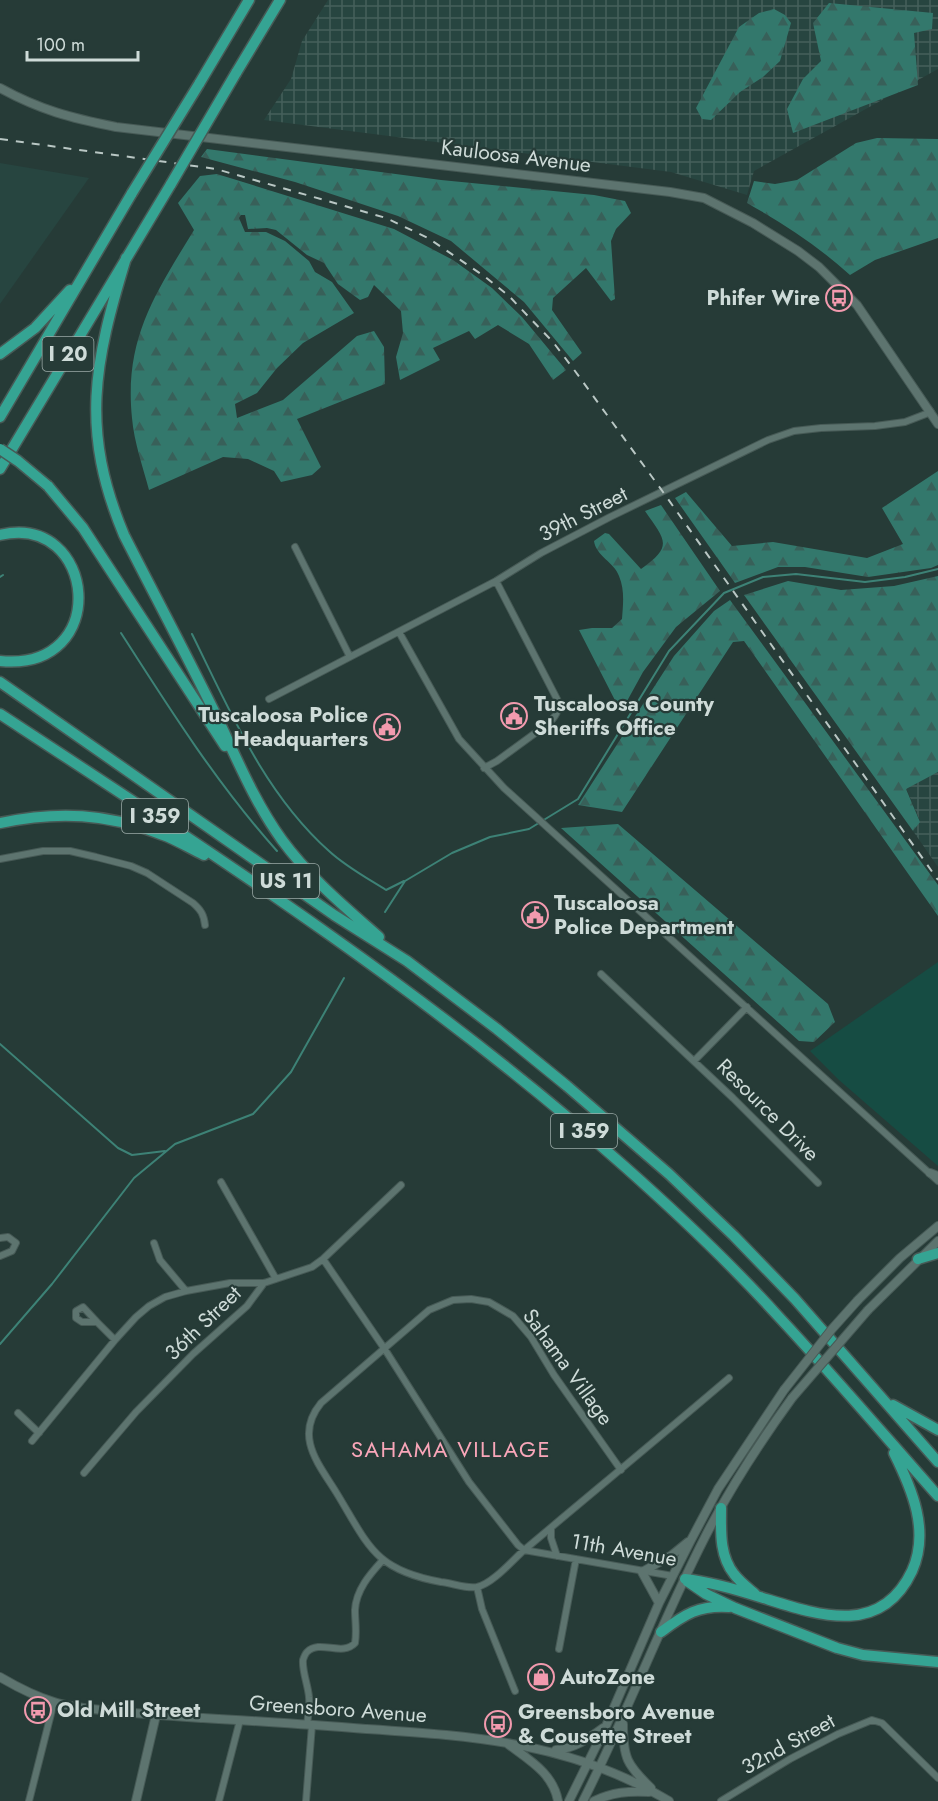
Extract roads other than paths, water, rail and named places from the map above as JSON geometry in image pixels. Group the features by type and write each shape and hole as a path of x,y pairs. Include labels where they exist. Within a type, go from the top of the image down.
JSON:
{"highway":[{"name":"I 20","path":"0,417 249,0"},
{"name":"I 20","path":"0,469 280,0"},
{"path":"126,258 109,316 97,375 96,431 106,485 124,535 238,764"},
{"path":"0,354 34,328 83,277"},
{"path":"0,449 48,486 83,528 238,764 273,825 308,871 406,961"},
{"path":"0,535 13,533 31,535 55,547 72,567 80,593 75,619 61,642 39,656 21,661 0,661"},
{"name":"US 11","path":"0,681 334,915 406,961"},
{"name":"I 359","path":"0,714 238,872 379,970 542,1095 671,1209 755,1292 938,1496"},
{"path":"0,823 59,814 114,820 165,836 238,872"},
{"name":"I 359","path":"406,961 497,1029 669,1174 766,1268 938,1462"},
{"path":"918,1259 938,1253"},
{"path":"883,1399 938,1430"},
{"path":"685,1579 708,1582 812,1614 849,1617 874,1610 897,1594 908,1580 919,1545 915,1501 906,1475 887,1439"},
{"path":"721,1508 721,1540 725,1557 733,1574 758,1596"},
{"path":"685,1579 706,1594 735,1608 837,1648 863,1655 938,1662"},
{"path":"661,1632 676,1620 699,1609 715,1606 735,1608"}],"main road":[{"path":"569,1801 606,1726 659,1603 718,1489 784,1390 832,1329 900,1258 938,1226"},
{"path":"583,1801 623,1721 685,1579 721,1508 752,1456 792,1398 868,1310 938,1241"},
{"path":"659,1603 642,1572 672,1555 691,1540"},
{"name":"11th Avenue","path":"673,1576 685,1579"},
{"name":"Greensboro Avenue","path":"0,1677 27,1692 54,1702 79,1707 156,1715 437,1733 506,1742 551,1751 588,1762 669,1801"},
{"path":"623,1721 623,1748 633,1772 656,1793"},
{"path":"551,1751 578,1745 606,1726"},
{"path":"506,1742 546,1774 555,1789 558,1801"},
{"path":"594,1801 609,1794 626,1791 656,1793"}],"street":[{"name":"Kauloosa Avenue","path":"0,88 54,113 116,127 704,198 776,236 826,273 857,305 938,424"},
{"name":"39th Street","path":"269,699 496,581 541,553 610,517 768,440 794,432 821,428 875,426 905,422 931,412"},
{"path":"295,547 350,657"},
{"path":"484,768 549,723 555,717 559,706 496,581"},
{"path":"399,632 459,738 484,768 938,1181"},
{"path":"0,859 44,851 70,851 131,866 147,873 193,903 200,909 205,925"},
{"name":"Resource Drive","path":"601,974 694,1060 818,1183"},
{"name":"Resource Drive","path":"694,1060 747,1007"},
{"path":"221,1182 276,1279"},
{"path":"264,1283 312,1267 401,1185"},
{"path":"0,1238 8,1237 16,1244 12,1251 0,1256"},
{"path":"154,1243 160,1260 186,1291"},
{"path":"323,1259 384,1348 468,1482 524,1550"},
{"name":"36th Street","path":"32,1441 116,1340 149,1306 165,1297 186,1291 230,1283 264,1283"},
{"name":"36th Street","path":"84,1473 136,1412 194,1354 247,1306 264,1283"},
{"name":"Sahama Village","path":"477,1587 405,1574 382,1561 368,1545 317,1461 308,1436 311,1418 321,1402 429,1310 445,1302 471,1299 489,1302 513,1316 531,1337 554,1375 621,1470"},
{"path":"97,1322 116,1340"},
{"path":"515,1691 482,1609 477,1587 488,1582 729,1378"},
{"path":"18,1413 39,1433"},
{"name":"11th Avenue","path":"551,1529 551,1538 557,1556"},
{"name":"11th Avenue","path":"524,1550 673,1576"},
{"path":"559,1649 576,1559"},
{"path":"306,1801 310,1725 309,1697 303,1661 305,1653 319,1647 344,1649 356,1643 357,1598 365,1582 382,1561"},
{"path":"29,1801 54,1702"},
{"path":"136,1801 156,1715"},
{"path":"219,1801 240,1720"},
{"name":"32nd Street","path":"721,1801 790,1759 838,1734 872,1720 882,1723 889,1729 938,1778"}],"waterway":[{"path":"385,912 405,881 452,853 490,837 529,829 578,799 669,651 724,593 763,577 796,574 865,582 905,577 938,569"},
{"path":"121,633 214,772 277,851"},
{"path":"192,634 250,750 267,777 306,828 342,862 386,890 404,881"},
{"path":"0,1344 52,1284 134,1178 175,1144 253,1114 291,1072 344,978"},
{"path":"0,1044 118,1148 132,1155 165,1151"}],"railway":[{"path":"0,139 216,169 386,218 428,238 484,276 509,296 553,342 575,371 938,880"}],"place":[{"name":"Phifer Wire","path":"839,298"},
{"name":"Tuscaloosa County Sheriffs Office","path":"514,716"},
{"name":"Tuscaloosa Police Headquarters","path":"387,727"},
{"name":"Tuscaloosa Police Department","path":"535,915"},
{"name":"AutoZone","path":"541,1677"},
{"name":"Old Mill Street","path":"38,1710"},
{"name":"Greensboro Avenue & Cousette Street","path":"498,1724"}],"district":[{"name":"SAHAMA VILLAGE","path":"451,1449"}]}
